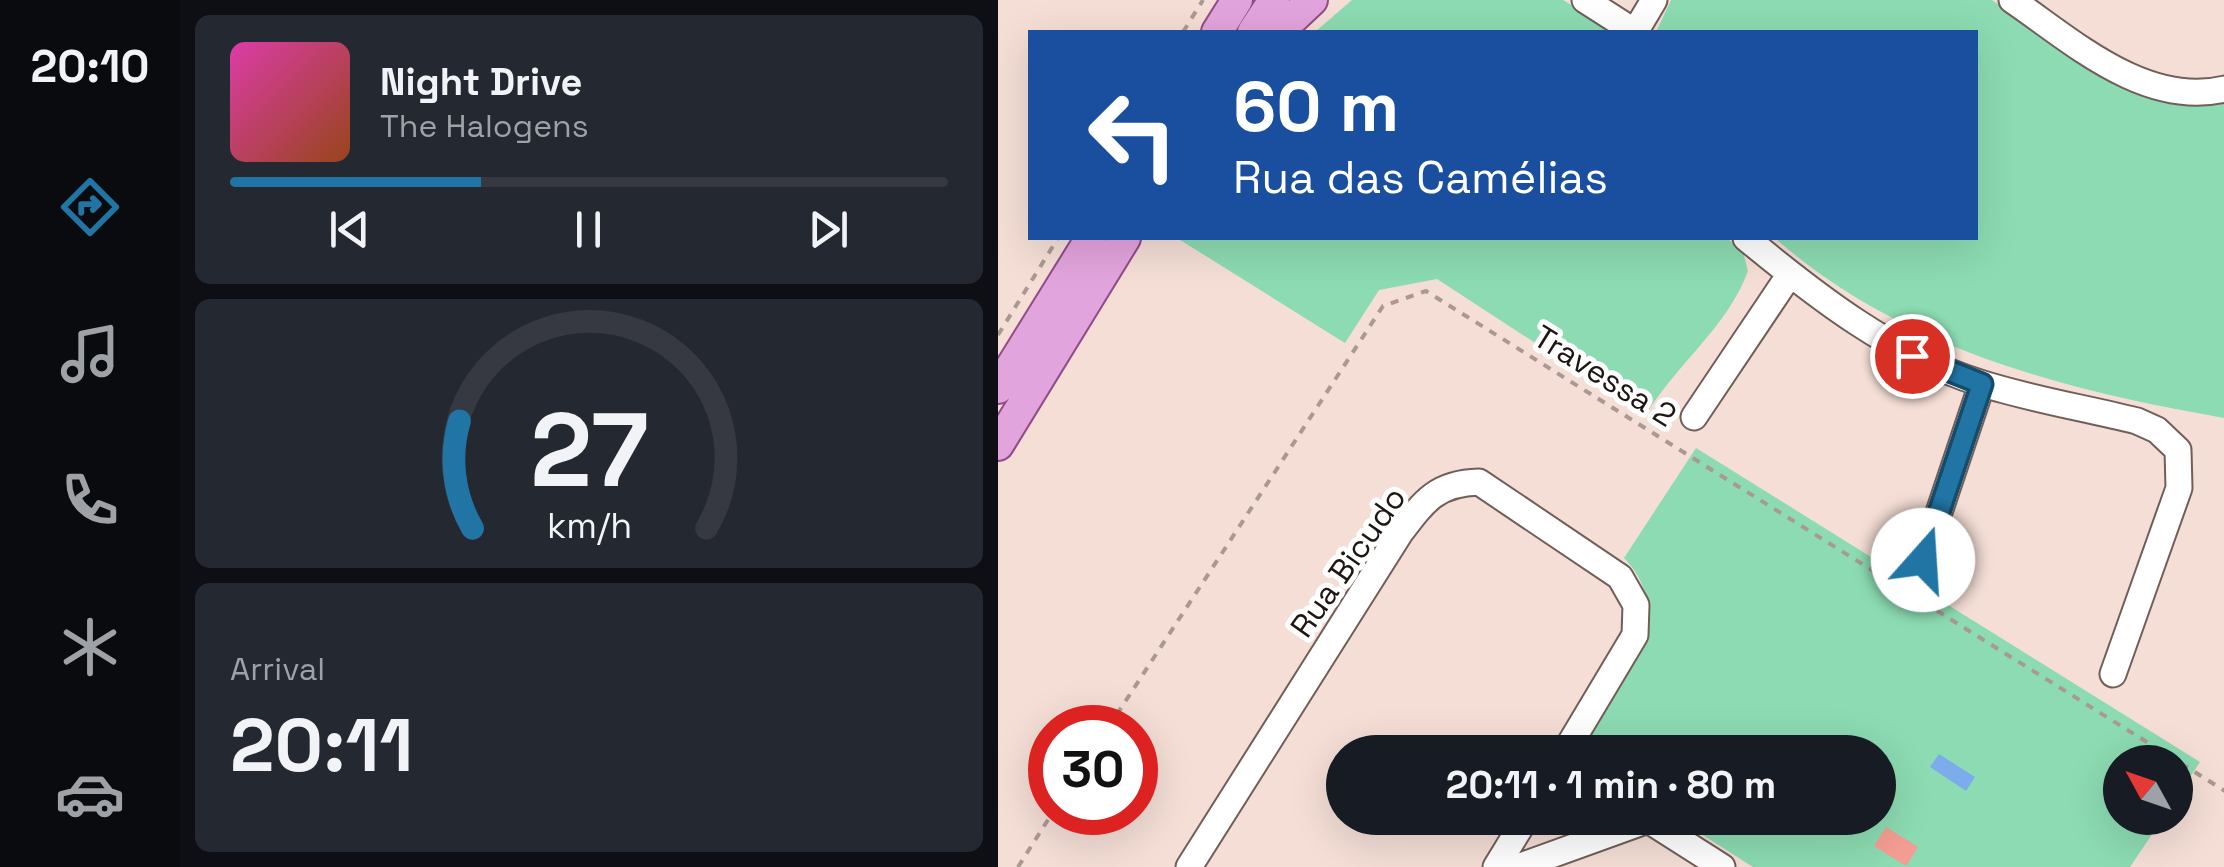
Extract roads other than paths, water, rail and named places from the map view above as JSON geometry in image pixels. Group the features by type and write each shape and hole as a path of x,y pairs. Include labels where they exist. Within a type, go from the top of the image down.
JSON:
{"main road":[{"path":"1218,30 1237,0"},
{"path":"1254,30 1274,0"},
{"path":"1280,30 1312,0"},
{"path":"998,388 1089,240"},
{"path":"998,446 1124,240"}],"street":[{"path":"1585,0 1632,30"},
{"path":"1636,30 1654,0"},
{"path":"2020,2 2120,73 2183,91 2224,89"},
{"path":"1748,240 1790,274 1912,356 1982,384 2137,422 2157,430 2178,450 2179,488 2113,674"},
{"path":"1694,417 1790,274"},
{"path":"1923,560 1982,384"},
{"name":"Rua Bicudo","path":"1189,867 1400,533 1423,503 1451,482 1479,482 1620,577 1636,604 1635,636 1575,735"},
{"path":"1496,867 1516,835"},
{"path":"1518,867 1603,835"},
{"path":"1671,835 1722,867"}],"water":[{"path":"1939,754 1975,777 1966,791 1930,767"}]}
